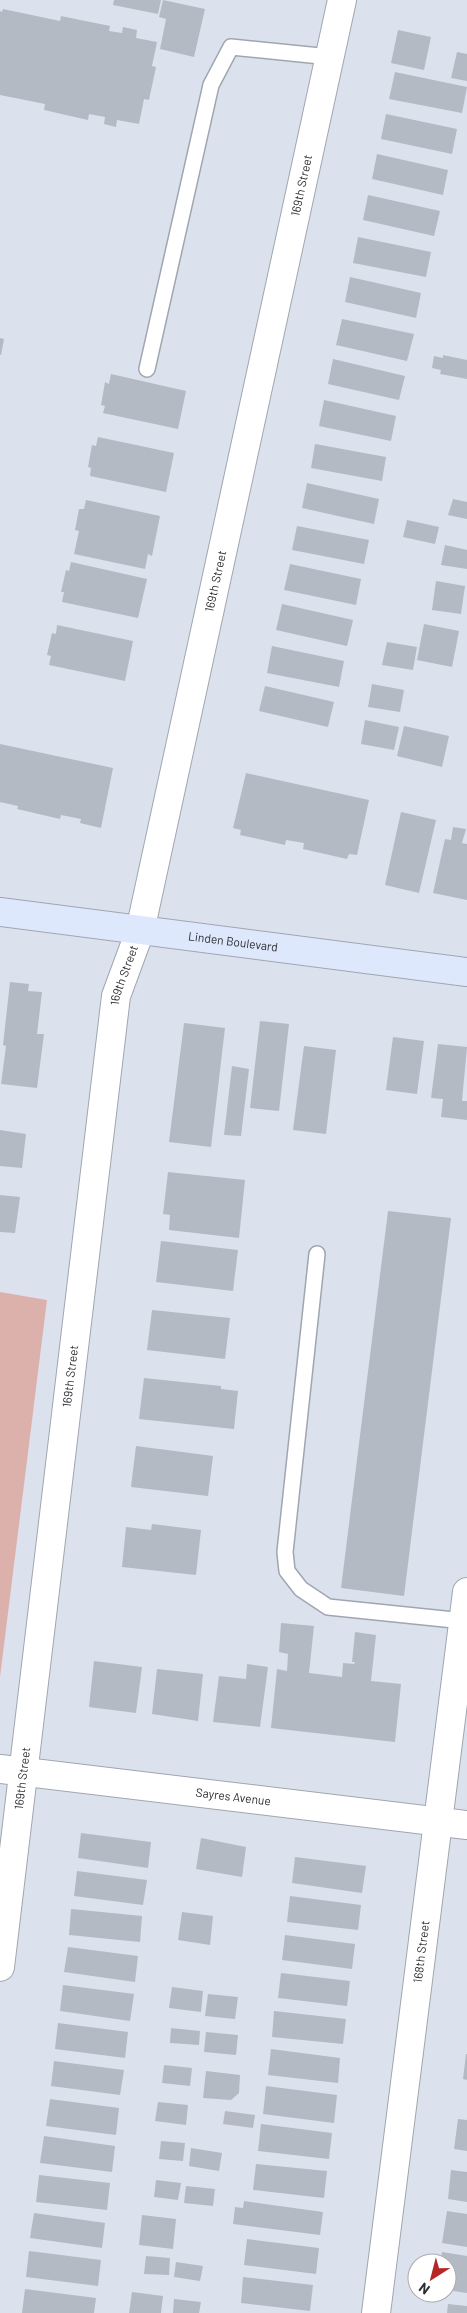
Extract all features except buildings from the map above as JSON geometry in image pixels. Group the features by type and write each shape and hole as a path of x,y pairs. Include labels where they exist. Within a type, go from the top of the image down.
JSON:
{"main road":[{"name":"Linden Boulevard","path":"0,912 467,972"}],"street":[{"name":"169th Street","path":"0,1967 12,1771 116,996 140,931 342,0"},
{"name":"168th Street","path":"376,2313 436,1821 467,1592"},
{"name":"Sayres Avenue","path":"12,1771 467,1825"}],"lane":[{"path":"147,369 211,86 231,47 330,57"},
{"path":"317,1254 285,1552 287,1571 301,1589 328,1608 464,1622"}],"shaded area":[{"path":"0,1292 47,1300 0,1677"}]}
